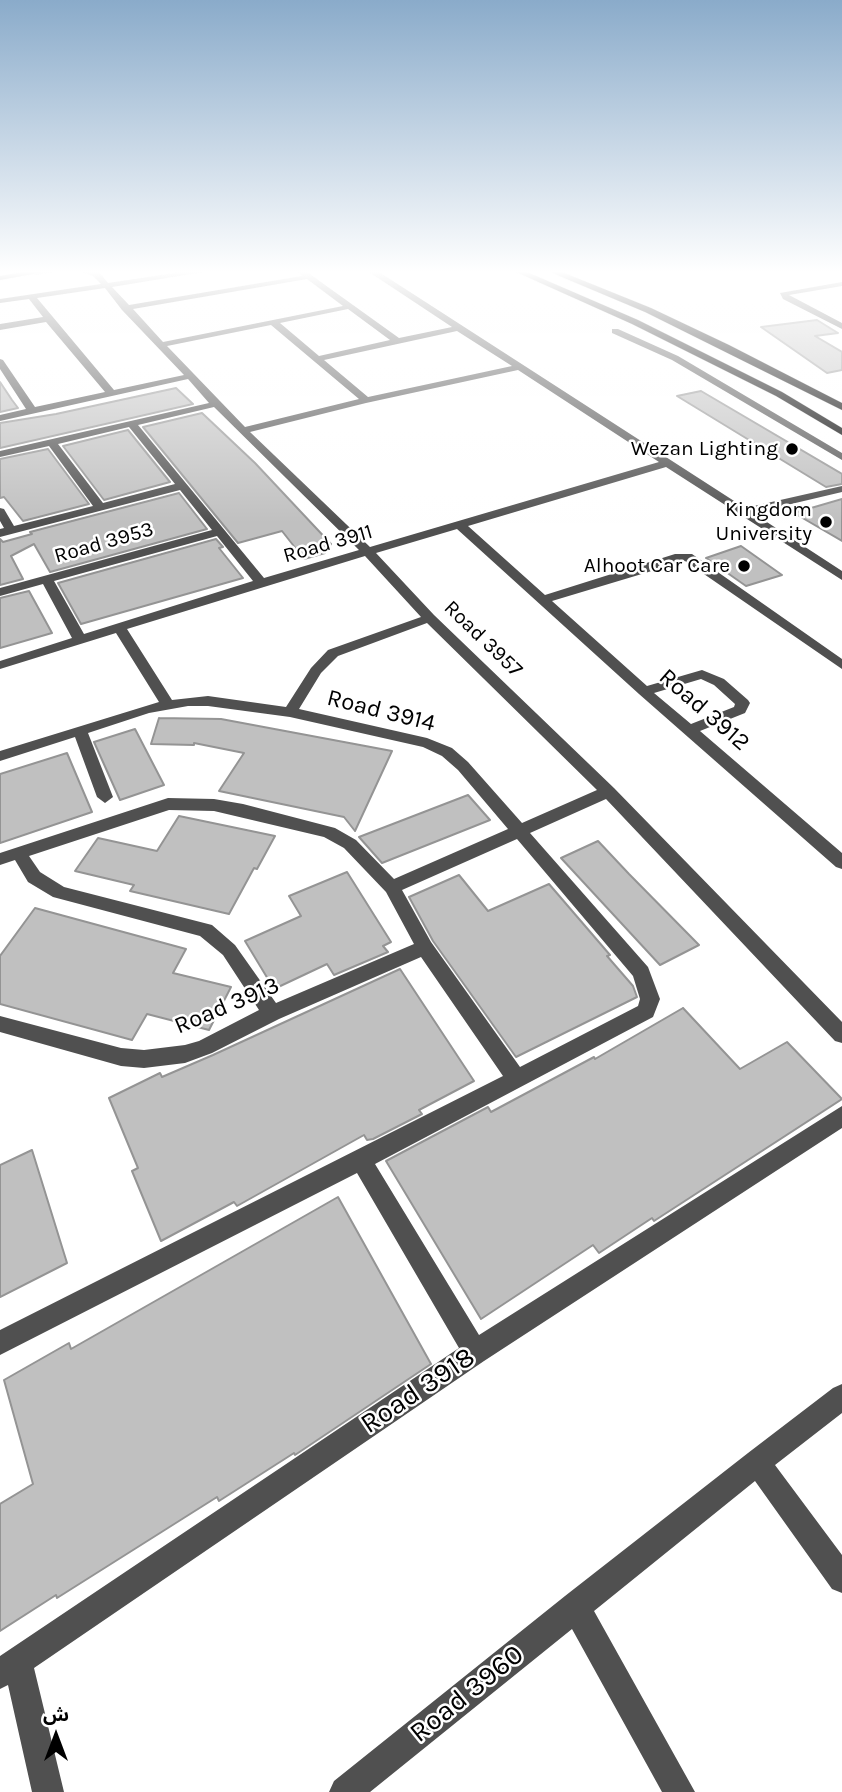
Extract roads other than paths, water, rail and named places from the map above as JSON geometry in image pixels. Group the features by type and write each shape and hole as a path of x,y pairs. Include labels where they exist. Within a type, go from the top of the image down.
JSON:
{"main road":[{"path":"703,356 779,394 842,432"},
{"path":"744,356 842,407"}],"street":[{"path":"79,356 112,394"},
{"name":"Road 3957","path":"171,356 216,404 246,430 369,553 429,618 608,792 842,1035"},
{"path":"314,356 366,400"},
{"path":"318,359 334,356"},
{"path":"501,356 842,576"},
{"path":"670,356 842,457"},
{"path":"0,362 32,411"},
{"path":"246,430 366,400 519,367"},
{"path":"0,418 191,376"},
{"path":"0,454 216,404"},
{"path":"132,424 261,583"},
{"path":"52,442 100,507"},
{"name":"Road 3911","path":"0,665 261,583 667,463"},
{"path":"0,511 5,532 183,486"},
{"path":"744,512 842,489"},
{"name":"Road 3912","path":"460,525 644,691 839,857"},
{"name":"Road 3953","path":"0,592 219,532"},
{"path":"544,600 679,557 688,557 842,665"},
{"path":"47,579 80,639"},
{"path":"290,712 316,671 333,653 429,618"},
{"path":"119,627 167,704"},
{"path":"644,691 702,674 719,682 743,704 740,710 689,730"},
{"name":"Road 3914","path":"0,756 167,704 208,701 290,712 438,747 463,766 641,972 649,989 650,999 646,1011 515,1077"},
{"path":"80,731 106,797"},
{"path":"392,887 608,792"},
{"path":"0,859 149,808 168,804 205,804 256,813 329,832 350,844 392,887 425,947 515,1077 360,1160 0,1343"},
{"path":"19,853 34,877 59,892 206,930 229,950 272,1013"},
{"name":"Road 3913","path":"0,1024 121,1057 144,1059 185,1054 425,947"},
{"name":"Road 3918","path":"9,1668 475,1352 842,1116"},
{"path":"360,1160 475,1352"},
{"name":"Road 3960","path":"356,1788 575,1606 842,1397"},
{"path":"757,1462 842,1579"},
{"path":"575,1606 679,1792"},
{"path":"9,1668 48,1792"}],"place":[{"name":"Wezan Lighting","path":"792,449"},
{"name":"Kingdom University","path":"826,522"},
{"name":"Alhoot Car Care","path":"744,566"}]}
